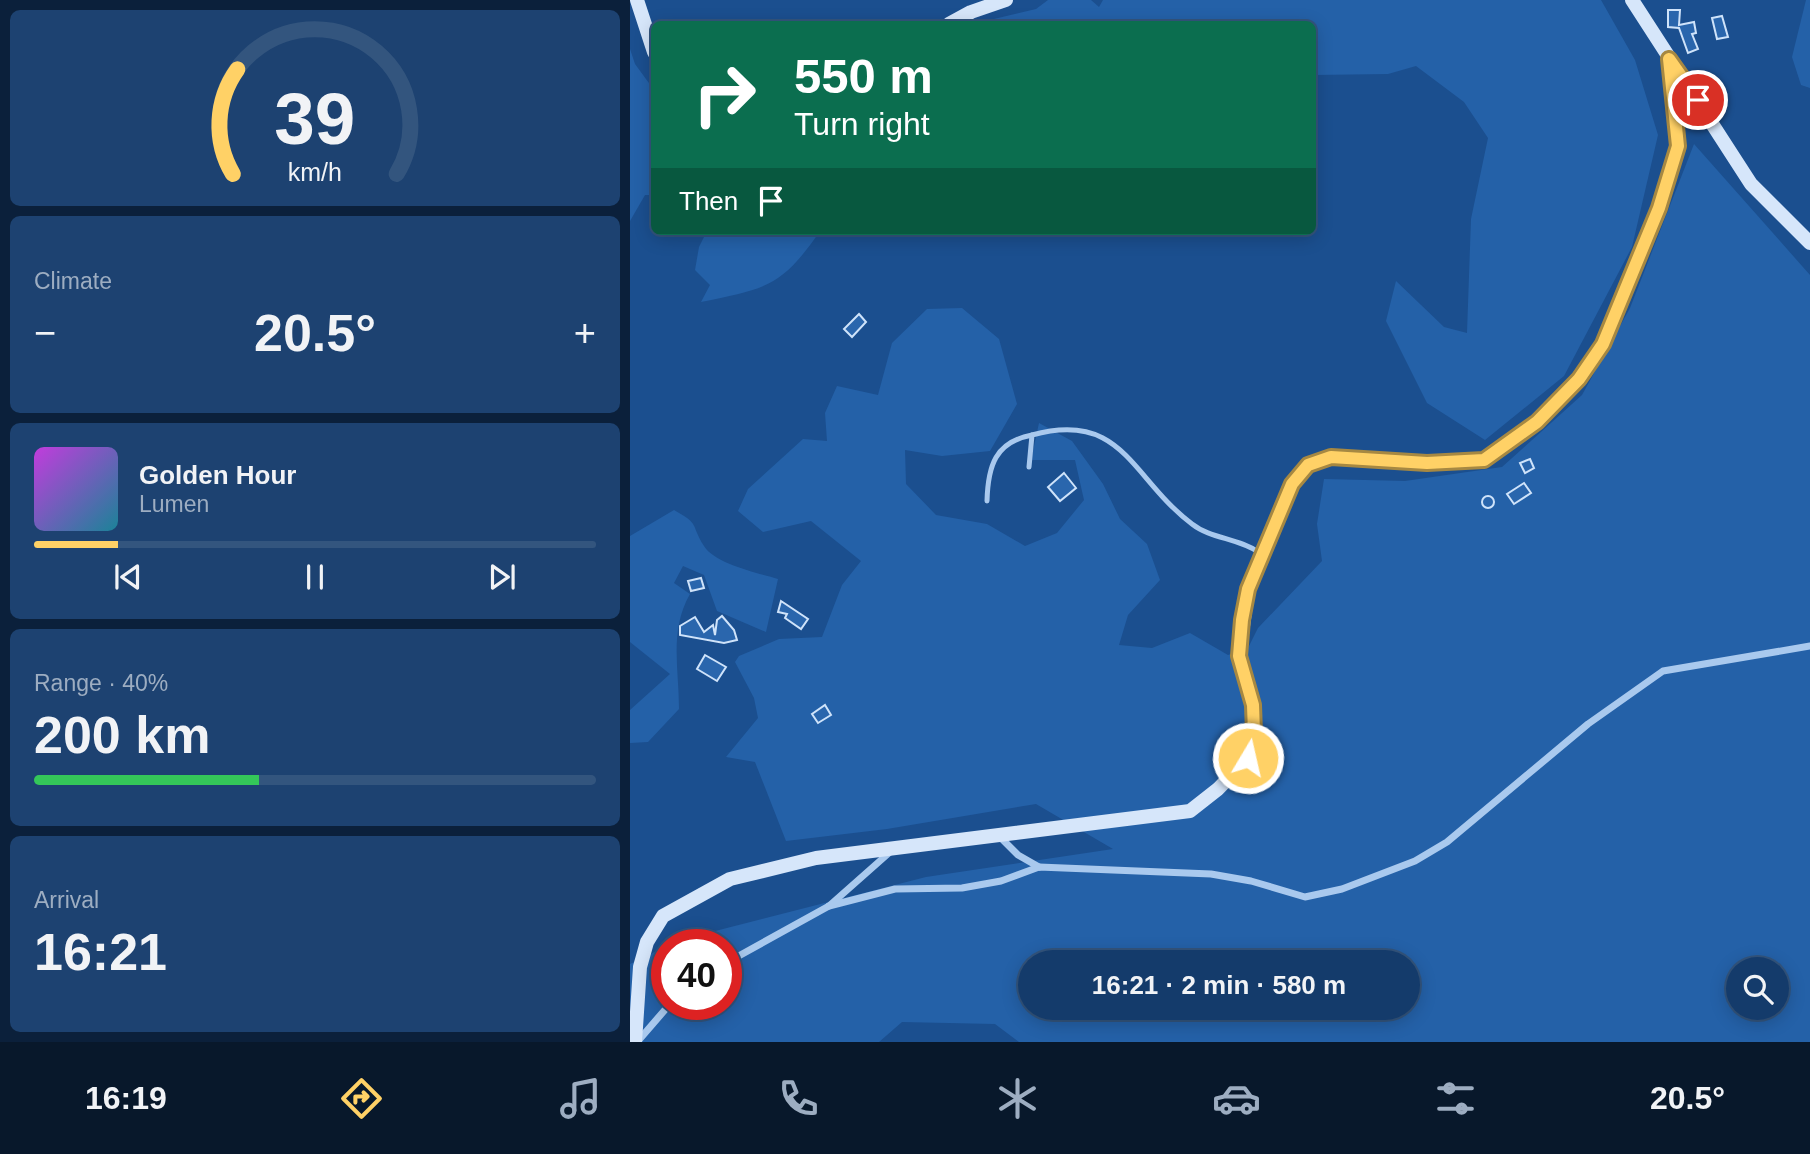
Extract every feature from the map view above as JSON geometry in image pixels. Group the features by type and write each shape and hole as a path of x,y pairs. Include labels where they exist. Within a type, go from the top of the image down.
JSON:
{"street":[{"path":"637,0 651,43"},
{"path":"954,21 971,12 1006,0"},
{"path":"1632,0 1751,184 1810,243"},
{"path":"636,1042 640,967 647,942 663,916 730,878 816,858 1190,811 1218,789 1248,758 1254,733 1253,705 1239,656 1248,589 1292,484 1308,465 1331,457 1427,463 1484,460 1537,422 1579,379 1603,344 1659,208 1678,146 1669,59"},
{"path":"829,906 895,889 961,888 1002,881 1039,867 1211,874 1251,881 1305,897 1342,889 1415,861 1447,842 1588,724 1662,671 1810,646"},
{"path":"998,836 1018,855 1039,867"},
{"path":"742,953 829,906 895,847"},
{"path":"636,1042 656,1020"}],"lane":[{"path":"987,501 987,480 994,458 1014,439 1067,427 1093,432 1123,452 1169,506 1194,526 1247,544 1263,554"},
{"path":"1029,467 1032,435"}],"shaded area":[{"path":"1048,0 1091,0 1099,7 1103,0 1601,0 1635,60 1658,135 1632,247 1564,376 1485,440 1427,403 1386,321 1396,281 1444,327 1467,333 1471,219 1488,138 1464,102 1416,66 1388,74 1316,75 1316,21 986,21 1036,9"},
{"path":"1806,0 1810,0 1810,88 1801,85 1792,57"},
{"path":"630,49 635,64 651,86 651,195 645,195 630,221"},
{"path":"1694,144 1810,275 1810,1042 1019,1042 995,1024 902,1022 879,1042 630,1042 630,964 651,954 651,1020 742,1020 742,929 723,929 926,877 1113,849 1036,804 887,829 786,841 755,762 726,757 758,718 754,698 735,662 739,656 779,639 822,637 842,585 861,561 811,521 763,532 738,511 748,489 803,439 827,441 825,413 837,386 878,395 892,343 927,309 962,308 999,339 1017,404 990,451 942,456 905,450 906,484 936,515 987,524 1025,546 1057,533 1084,500 1075,460 1031,460 1039,423 1072,441 1103,484 1120,519 1147,544 1160,580 1128,615 1119,645 1152,648 1190,633 1228,655 1248,648 1258,628 1322,561 1317,524 1324,479 1405,481 1502,467 1582,395 1630,308"},
{"path":"705,235 817,235 794,264 770,283 742,293 701,302 710,285 695,270 699,247"},
{"path":"674,510 692,522 704,546 717,558 778,579 766,632 717,611 704,575 683,566 674,583 690,594 683,608 677,636 679,709 648,742 630,743 630,710 670,674 630,642 630,536"}],"building":[{"path":"1668,10 1680,10 1679,25 1694,22 1696,33 1692,34 1698,49 1688,53 1679,28 1668,27"},
{"path":"1722,16 1728,37 1717,39 1712,18"},
{"path":"859,314 866,322 852,337 844,329"},
{"path":"1530,459 1534,468 1525,473 1520,463"},
{"path":"1064,473 1076,488 1060,501 1048,487"},
{"path":"1524,483 1531,493 1514,504 1507,494"},
{"path":"1488,496 1494,502 1488,508 1482,502"},
{"path":"701,578 704,588 691,591 688,581"},
{"path":"781,601 808,619 801,629 785,618 787,614 778,612"},
{"path":"722,616 734,630 737,640 724,643 680,635 680,626 695,617 704,632 713,625 715,635 717,620"},
{"path":"705,655 726,667 717,681 697,669"},
{"path":"825,705 831,715 818,723 812,714"}],"route":[{"path":"1248,758 1254,733 1253,705 1239,656 1242,620 1248,589 1292,484 1308,465 1331,457 1427,463 1484,460 1537,422 1579,379 1603,344 1659,208 1678,146 1669,59 1698,100"}]}
